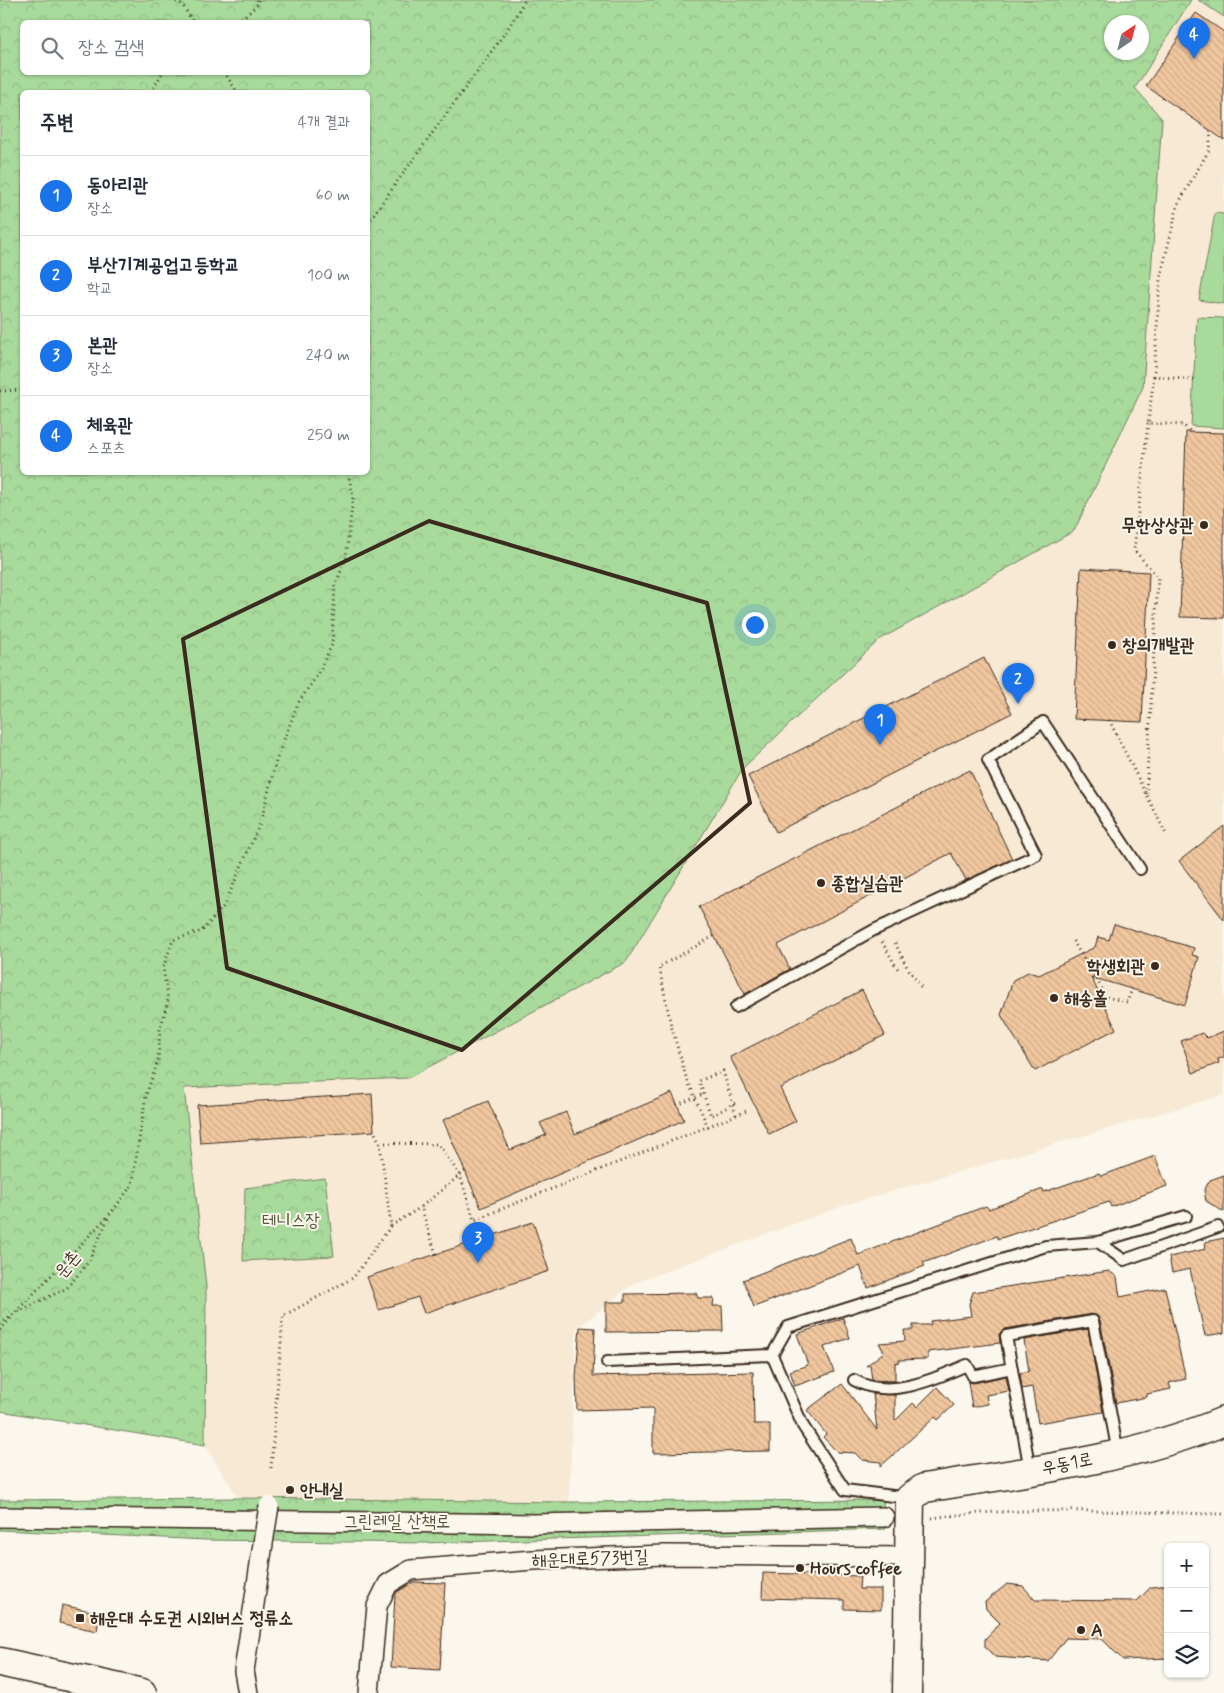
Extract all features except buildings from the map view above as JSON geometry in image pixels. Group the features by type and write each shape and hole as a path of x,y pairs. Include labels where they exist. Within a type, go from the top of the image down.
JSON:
{"street":[{"name":"우동1로","path":"902,1511 924,1488 1118,1453 1198,1432 1224,1421"},
{"path":"1198,1432 1224,1436"},
{"path":"248,1693 244,1671 269,1506"},
{"path":"0,1517 533,1524 902,1511 910,1557 907,1693"},
{"name":"해운대로573번길","path":"369,1693 377,1606 388,1584 411,1570 533,1560 664,1555 910,1557"},
{"path":"0,1662 142,1693"}],"lane":[{"path":"736,1007 874,930 1036,855 988,760 1043,722 1140,869"},
{"path":"772,1355 788,1327 1046,1246 1098,1242 1186,1216"},
{"path":"1098,1242 1124,1260 1218,1227"},
{"path":"1030,1470 1006,1336 1093,1321 1118,1453"},
{"path":"607,1362 772,1355"},
{"path":"772,1355 803,1426 845,1490 902,1511"},
{"path":"854,1380 868,1387 898,1387 923,1384 967,1365 972,1376 1012,1368"}],"path":[{"path":"171,0 182,4 192,20"},
{"path":"240,20 258,4 258,0"},
{"path":"370,221 507,30 525,0"},
{"path":"152,90 161,75"},
{"path":"226,75 236,90"},
{"path":"1146,794 1158,577 1134,550 1154,376 1160,279 1178,204 1209,150 1211,131"},
{"path":"1154,376 1194,380"},
{"path":"0,390 20,390"},
{"path":"1148,423 1183,425 1190,432"},
{"path":"0,1324 14,1314 111,1213 132,1185 146,1095 158,1061 160,1030 168,1000 162,968 173,940 202,931 224,906 261,821 276,761 298,703 316,677 332,645 335,586 346,558 353,498 349,475"},
{"path":"1109,720 1166,834"},
{"path":"708,1127 686,1078 671,1025 660,967 714,936"},
{"path":"1073,941 1107,997 1127,1002 1132,989"},
{"path":"895,944 907,967 921,987"},
{"path":"886,948 899,971"},
{"path":"735,1103 711,1116 699,1081 723,1072 735,1103 736,1115"},
{"path":"677,1105 703,1094"},
{"path":"380,1143 438,1144 460,1175 474,1220 749,1110"},
{"path":"374,1131 380,1143 391,1226"},
{"path":"271,1468 283,1316 353,1278 391,1226 421,1208 465,1171"},
{"path":"421,1208 436,1254"},
{"name":"운촌","path":"0,1330 14,1314 67,1288 89,1261 111,1213"},
{"path":"902,1511 927,1519 964,1514 1037,1512 1224,1514"}],"highlighted area":[{"path":"429,521 707,603 750,803 462,1050 227,968 183,639"}],"shaded area":[{"path":"1191,0 1198,0 1224,17 1224,1095 848,1204 634,1283 576,1329 569,1502 238,1498 205,1445 206,1286 184,1088 408,1078 626,962 743,768 879,640 1074,531 1134,88"}],"green space":[{"path":"0,0 1191,0 1135,88 1162,119 1143,387 1074,531 879,640 743,768 626,962 408,1078 184,1088 206,1286 205,1445 0,1411"},
{"path":"1198,0 1224,0 1224,17"},
{"path":"1215,213 1224,214 1224,304 1199,300"},
{"path":"1197,317 1224,318 1224,428 1191,426"},
{"name":"테니스장","path":"325,1178 334,1256 243,1261 245,1188"},
{"name":"그린레일 산책로","path":"238,1498 569,1502 883,1500 886,1529 423,1543 205,1540 0,1530 0,1500"}],"place":[{"name":"체육관","path":"1194,59"},
{"name":"무한상상관","path":"1204,525"},
{"name":"창의개발관","path":"1112,645"},
{"name":"부산기계공업고등학교","path":"1018,704"},
{"name":"동아리관","path":"880,745"},
{"name":"종합실습관","path":"821,883"},
{"name":"학생회관","path":"1155,966"},
{"name":"해송홀","path":"1054,998"},
{"name":"본관","path":"478,1263"},
{"name":"안내실","path":"290,1490"},
{"name":"Hours coffee","path":"800,1568"},
{"name":"해운대 수도권 시외버스 정류소","path":"80,1618"},
{"name":"A","path":"1081,1630"}]}
